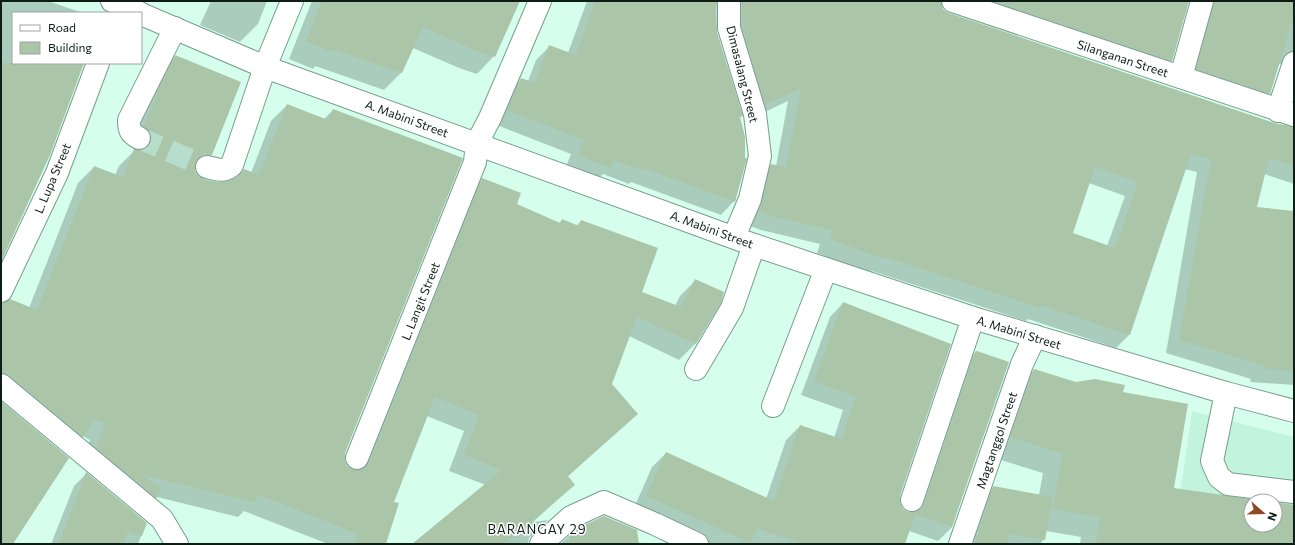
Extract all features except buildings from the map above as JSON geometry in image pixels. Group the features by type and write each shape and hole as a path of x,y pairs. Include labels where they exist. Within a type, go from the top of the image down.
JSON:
{"street":[{"path":"207,167 227,170 232,165 265,67 292,1"},
{"path":"477,143 490,118 540,1"},
{"name":"Dimasalang Street","path":"729,1 728,28 755,114 760,156 750,199 734,237"},
{"name":"Silanganan Street","path":"953,1 1286,113"},
{"path":"1181,77 1202,1"},
{"name":"A. Mabini Street","path":"116,6 137,12"},
{"name":"A. Mabini Street","path":"142,14 265,67 826,270 973,318 1226,393 1294,410"},
{"path":"139,138 132,134 129,128 130,120 175,28"},
{"path":"1286,113 1294,63"},
{"name":"L. Lupa Street","path":"1,291 57,173 98,64"},
{"name":"L. Langit Street","path":"357,458 475,162 477,143"},
{"path":"696,368 732,308 754,245"},
{"path":"773,406 826,270"},
{"path":"912,500 973,318"},
{"name":"Magtanggol Street","path":"960,544 1022,364 1035,336"},
{"path":"1,385 162,519 177,544"},
{"path":"1226,393 1212,461 1219,477 1228,484 1294,492"},
{"path":"541,544 572,517 604,502 697,544"}],"shaded area":[{"path":"1192,411 1294,437 1294,544 1173,544"}],"tunnel":[{"path":"139,138 207,167"}],"district":[{"name":"BARANGAY 29","path":"537,529"}]}
